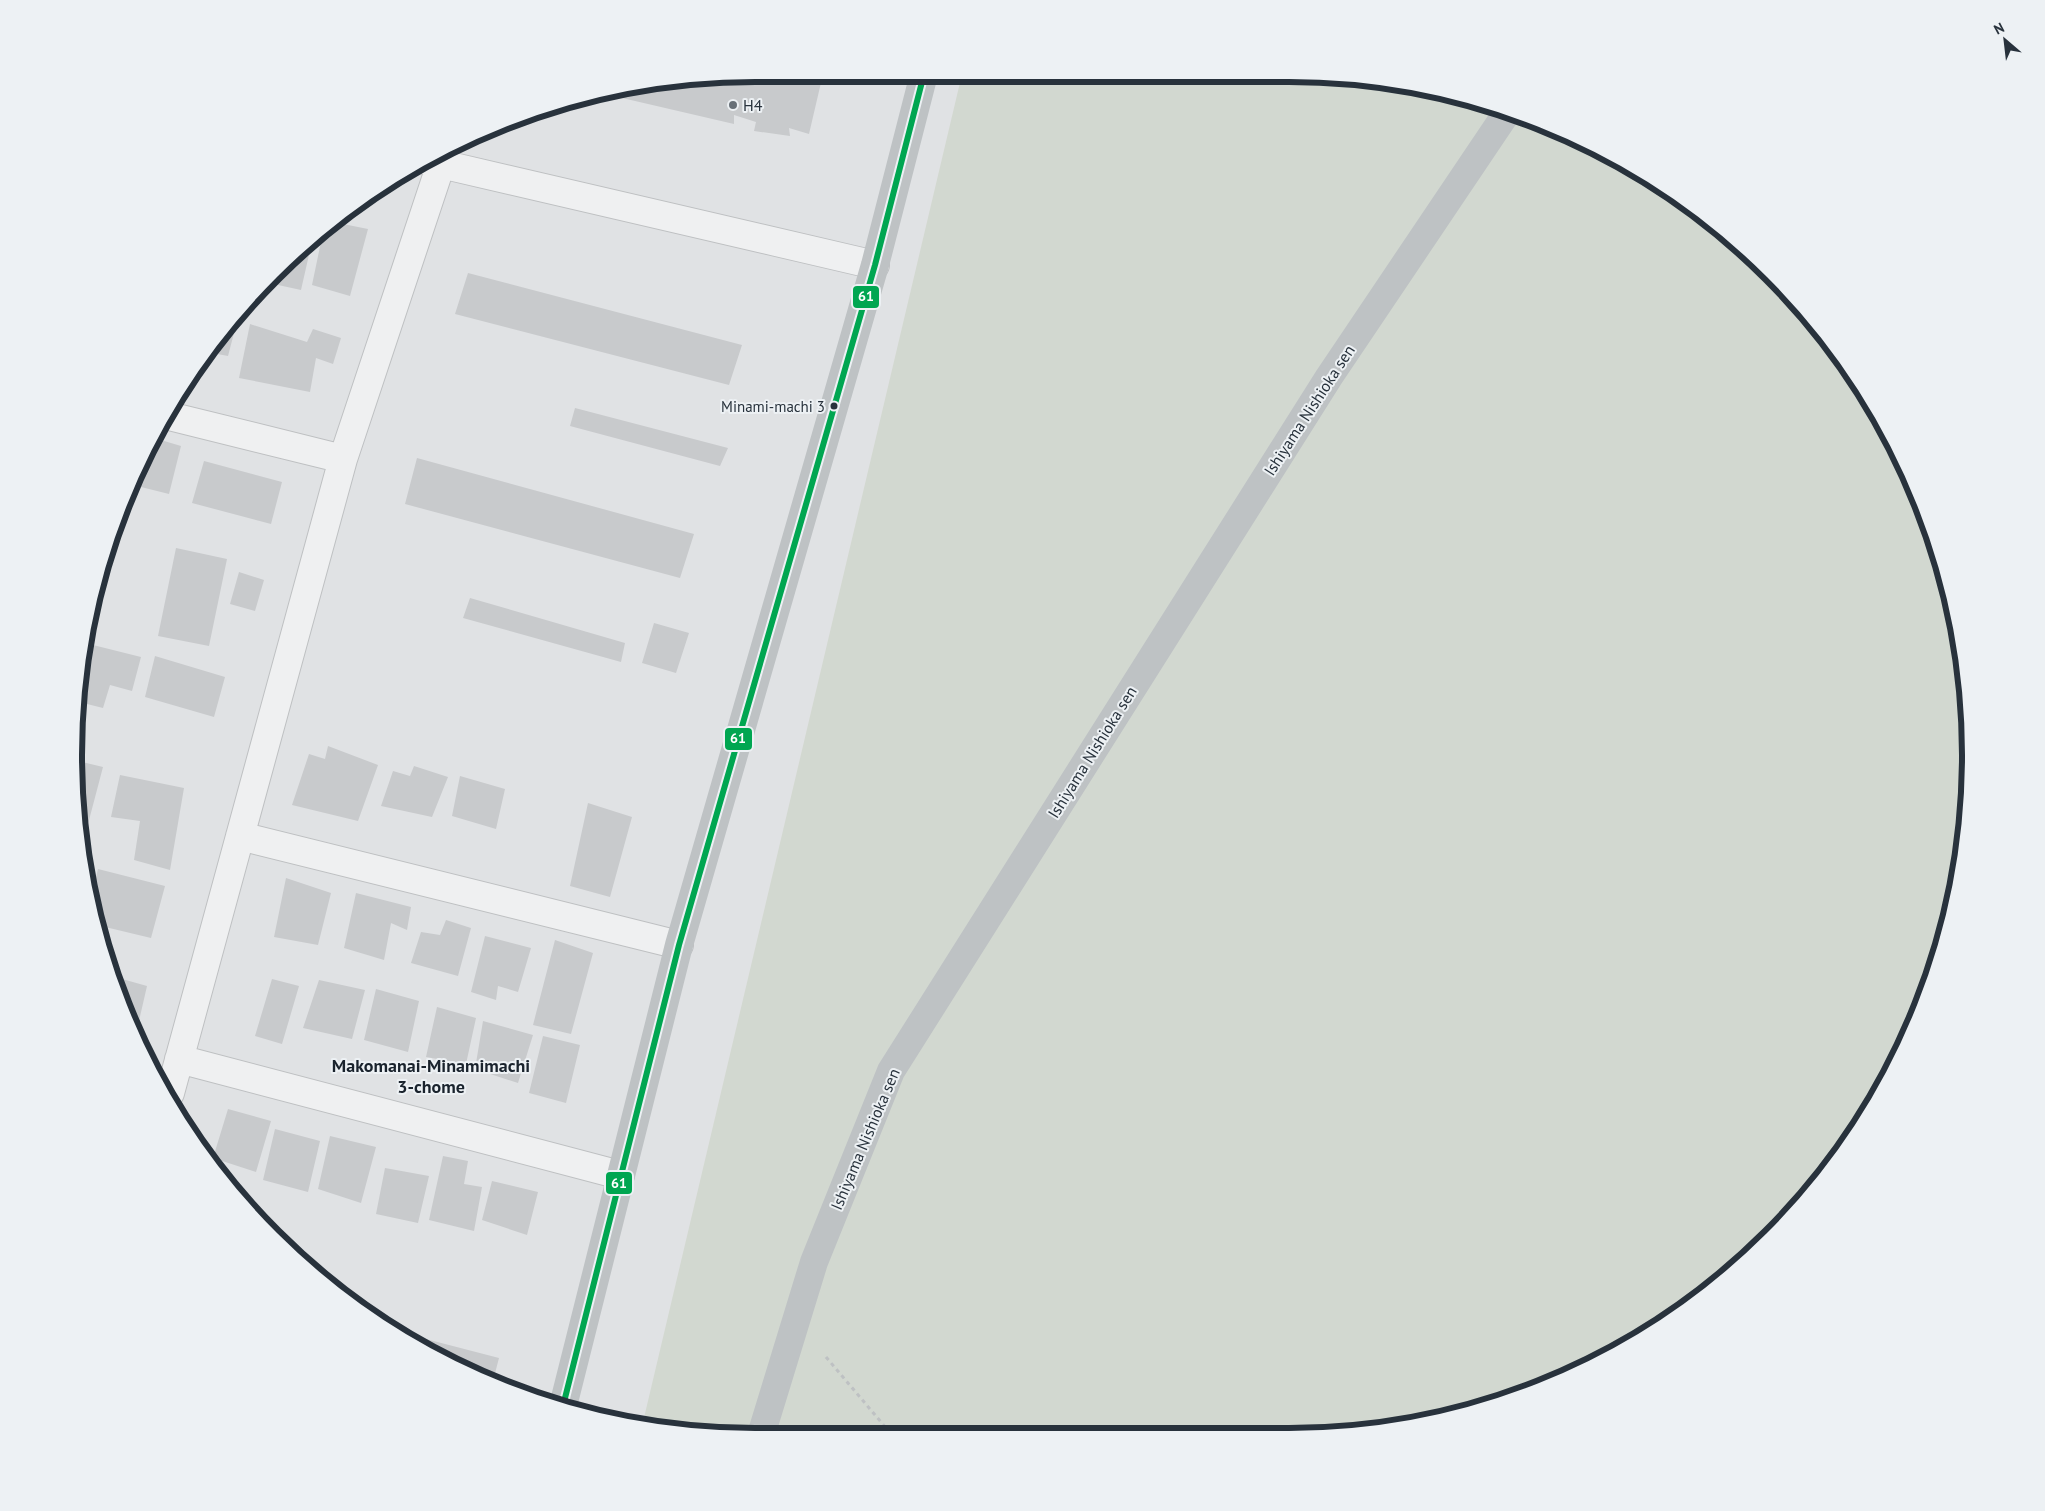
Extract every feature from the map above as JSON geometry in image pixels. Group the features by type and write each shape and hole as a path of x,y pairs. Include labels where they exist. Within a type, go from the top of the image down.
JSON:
{"street":[{"path":"564,1401 679,945 875,265 922,82"},
{"name":"Ishiyama Nishioka sen","path":"762,1428 814,1262 891,1072 1329,377 1504,117"},
{"path":"443,160 875,265"},
{"path":"171,1089 343,459 437,164"},
{"path":"174,417 343,459"},
{"path":"240,836 679,945"},
{"path":"179,1059 620,1175"}],"path":[{"path":"826,1357 886,1428"}],"shaded area":[{"path":"960,82 1290,82 1334,84 1421,95 1464,105 1506,118 1547,134 1587,152 1626,173 1663,196 1699,222 1765,280 1823,346 1849,382 1893,458 1911,498 1927,539 1940,581 1950,624 1961,711 1962,756 1961,800 1950,887 1940,930 1927,972 1911,1013 1893,1053 1849,1129 1795,1199 1765,1231 1699,1289 1663,1315 1587,1359 1506,1393 1464,1406 1421,1416 1334,1427 1290,1428 756,1428 711,1427 644,1419"}],"building":[{"name":"H4","path":"821,82 809,134 789,128 790,136 754,131 756,122 734,115 734,124 617,97 668,88 711,84"},
{"path":"343,224 368,229 350,296 312,285 321,243"},
{"path":"310,252 301,290 276,284"},
{"path":"468,273 742,345 729,385 455,314"},
{"path":"250,324 307,342 313,329 341,338 333,364 316,358 310,392 239,378"},
{"path":"235,331 228,356 216,354"},
{"path":"575,408 728,448 720,466 570,426"},
{"path":"162,440 181,446 169,494 139,487"},
{"path":"417,458 694,534 680,578 405,504"},
{"path":"204,461 282,482 271,524 192,503"},
{"path":"176,548 227,559 209,646 158,636"},
{"path":"239,572 264,580 255,611 230,604"},
{"path":"470,598 625,643 621,662 463,618"},
{"path":"654,623 689,633 676,673 642,663"},
{"path":"92,645 141,657 132,691 110,685 103,708 85,703"},
{"path":"155,656 225,677 214,717 145,697"},
{"path":"328,746 378,765 358,821 292,805 309,754 325,759"},
{"path":"82,762 103,767 88,824 86,823 84,800"},
{"path":"414,766 448,777 432,817 381,806 393,771 410,776"},
{"path":"120,775 184,788 170,870 134,860 140,821 111,817"},
{"path":"460,776 505,789 496,829 452,816"},
{"path":"588,803 632,817 610,897 570,886"},
{"path":"98,869 165,886 151,938 104,927 94,883"},
{"path":"286,878 331,893 318,945 274,937"},
{"path":"356,893 411,907 407,930 391,923 384,960 344,948"},
{"path":"446,920 471,928 458,976 411,963 421,932 440,935"},
{"path":"485,936 531,948 518,992 498,986 496,1000 471,992"},
{"path":"555,940 593,953 571,1034 533,1025"},
{"path":"121,979 147,986 139,1023"},
{"path":"272,979 299,986 282,1044 255,1036"},
{"path":"319,980 365,990 352,1039 303,1028"},
{"path":"376,989 419,1001 408,1052 364,1040"},
{"path":"437,1007 476,1018 466,1064 426,1057"},
{"path":"483,1021 533,1035 518,1083 475,1069"},
{"path":"543,1036 580,1045 566,1103 529,1093"},
{"path":"228,1109 271,1121 256,1172 218,1160 214,1154"},
{"path":"275,1129 320,1141 308,1192 263,1180"},
{"path":"330,1136 376,1147 361,1203 318,1189"},
{"path":"443,1156 468,1161 464,1184 482,1187 474,1231 429,1220"},
{"path":"385,1168 429,1176 418,1223 376,1214"},
{"path":"492,1181 538,1192 527,1235 482,1220"},
{"path":"422,1339 499,1358 494,1375 458,1359"}],"transit line":[{"name":"61","path":"564,1401 679,945 875,265 922,82"}],"place":[{"name":"H4","path":"733,105"},
{"name":"Minami-machi 3","path":"834,406"}],"district":[{"name":"Makomanai-Minamimachi 3-chome","path":"431,1076"}]}
